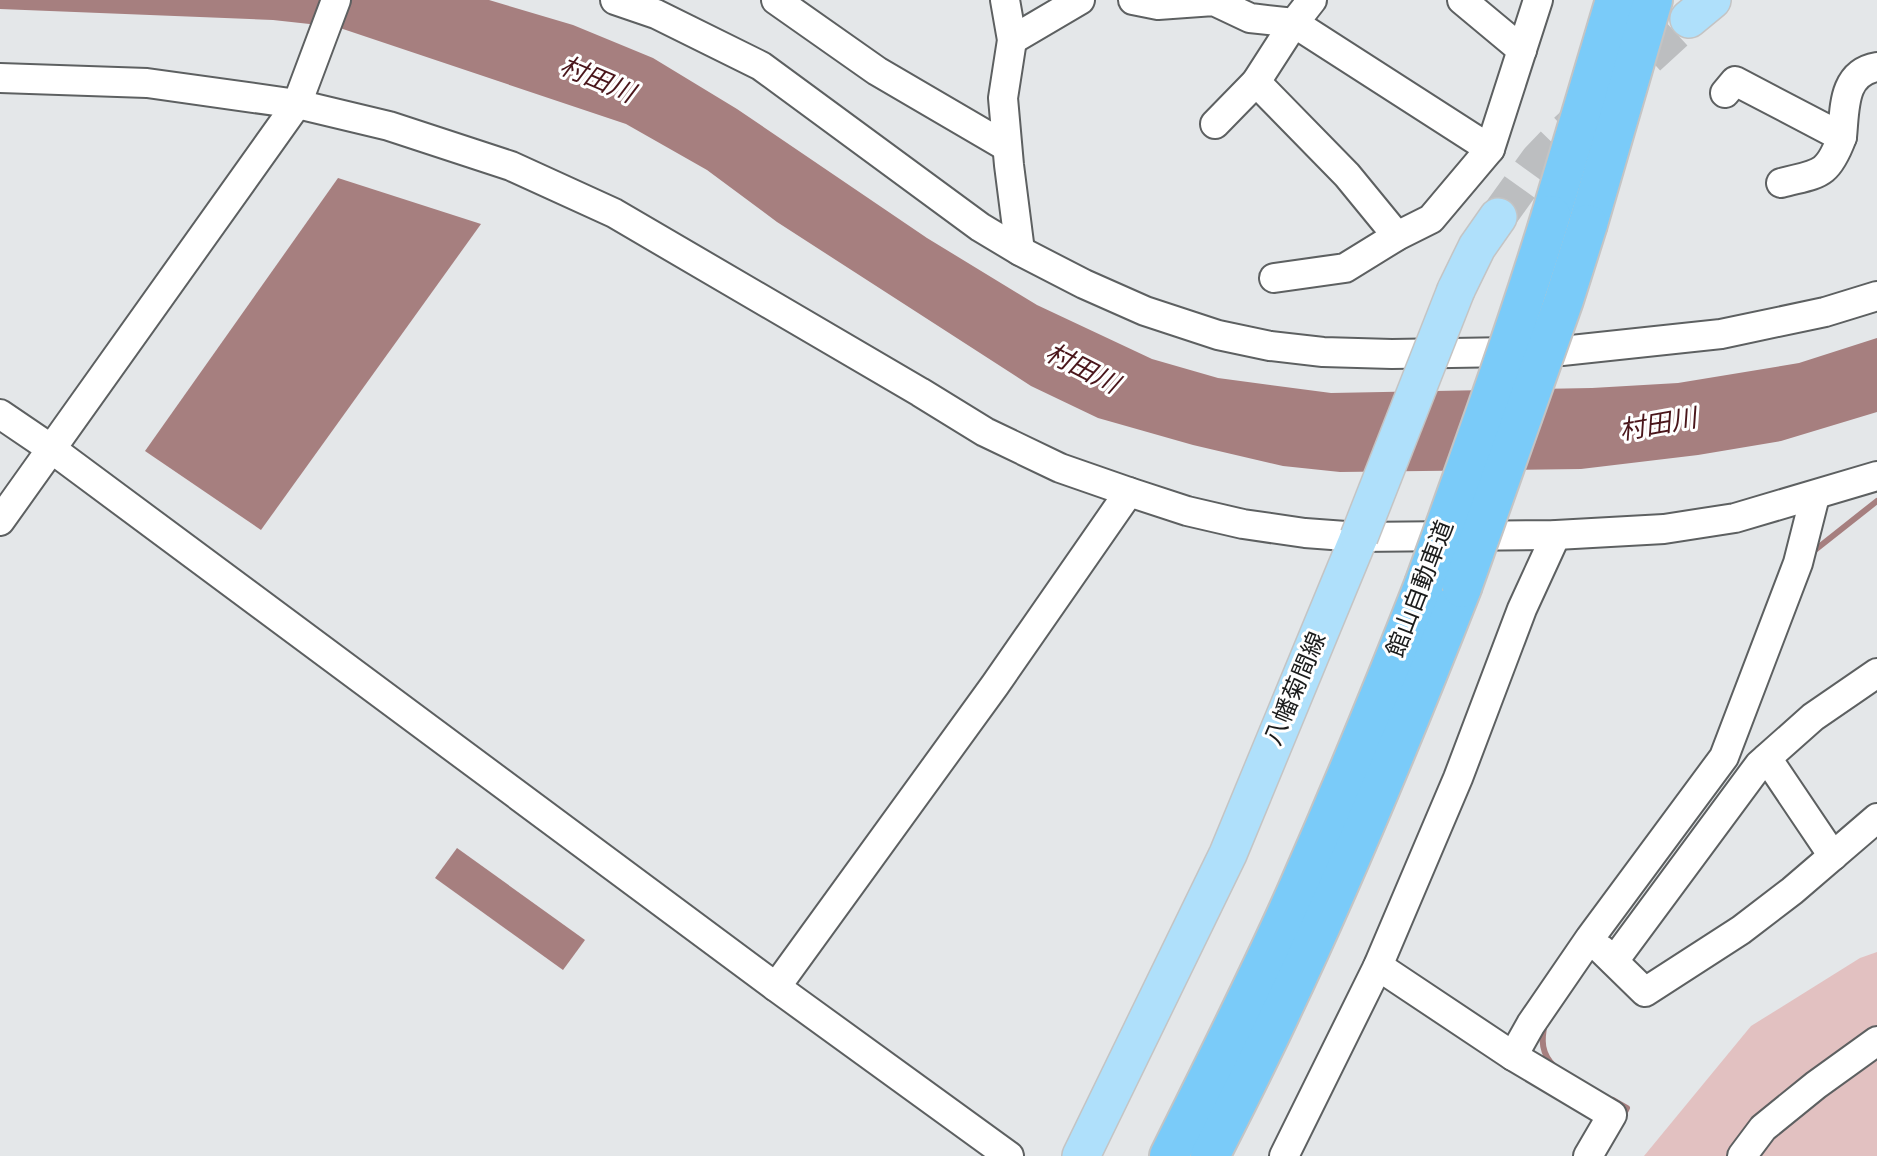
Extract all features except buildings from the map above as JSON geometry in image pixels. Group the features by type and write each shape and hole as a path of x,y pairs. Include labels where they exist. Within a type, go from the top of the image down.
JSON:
{"highway":[{"name":"館山自動車道","path":"1210,1156 1283,1009 1382,785 1462,588 1559,313 1570,219 1615,0"},
{"name":"館山自動車道","path":"1169,1156 1248,997 1297,890 1386,680 1493,394 1570,219 1653,0"}],"main road":[{"name":"八幡菊間線","path":"1081,1156 1228,854 1359,537 1456,290 1477,247 1498,217"}],"street":[{"path":"0,522 297,104 336,0"},
{"path":"615,0 656,14 761,66 981,227 1020,251 1144,311 1218,335 1270,346 1323,352 1392,354 1562,351 1721,334 1825,312 1877,296"},
{"path":"776,0 819,12 877,71 1007,147"},
{"path":"1005,0 1012,40 1003,98 1020,251"},
{"path":"1012,40 1080,0"},
{"path":"1216,124 1256,82 1312,0"},
{"path":"1462,0 1522,50"},
{"path":"1274,278 1345,268 1431,219 1490,149 1538,0"},
{"path":"1151,2 1214,1 1250,18 1294,23 1490,149"},
{"path":"1781,183 1821,172 1835,156 1842,137 1847,88 1865,69 1877,67"},
{"path":"0,78 147,83 297,104 389,126 461,148 510,166 614,213 920,391 985,432 1060,468 1186,511 1243,524 1359,537 1556,535 1664,529 1735,518 1877,476"},
{"path":"1725,93 1735,81 1842,137"},
{"path":"1256,82 1348,175 1397,236"},
{"path":"0,414 53,450 776,987 1009,1156"},
{"path":"776,987 995,685 1129,492"},
{"path":"1513,1056 1531,1024 1590,937 1724,757 1798,563 1815,496"},
{"path":"1284,1156 1378,965 1458,778 1522,609 1556,535"},
{"path":"1614,961 1759,765 1812,717 1877,673"},
{"path":"1767,758 1833,856"},
{"path":"1590,937 1645,992 1741,930 1877,818"},
{"path":"1378,965 1513,1056 1612,1115 1588,1156"},
{"path":"1742,1156 1763,1128 1877,1041"}],"shaded area":[{"path":"1877,952 1877,1156 1644,1156 1751,1026 1860,958"}],"water":[{"name":"村田川","path":"0,0 489,0 573,25 653,58 737,109 927,238 1037,305 1152,359 1218,378 1331,393 1592,388 1678,383 1799,363 1877,338 1877,412 1781,441 1698,455 1581,469 1340,472 1283,466 1193,445 1098,418 1031,386 777,222 707,170 626,124 337,27 273,20 0,9"},
{"path":"338,178 481,224 261,530 145,451"},
{"path":"457,848 585,940 563,970 435,878"}],"waterway":[{"path":"1810,554 1877,501"},
{"path":"1545,1023 1543,1046 1555,1067"},
{"path":"1613,1100 1627,1108 1622,1118"}],"tunnel":[{"path":"1498,217 1539,160 1566,132 1689,19"}]}
